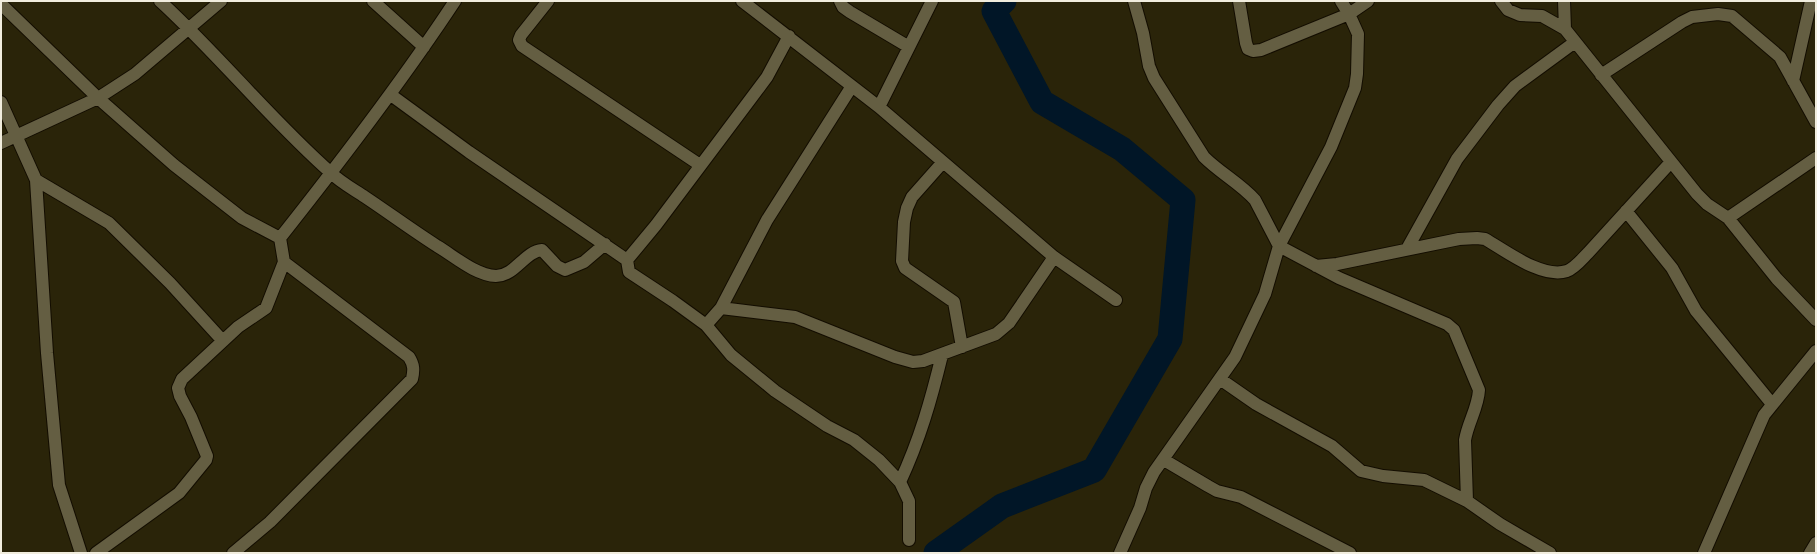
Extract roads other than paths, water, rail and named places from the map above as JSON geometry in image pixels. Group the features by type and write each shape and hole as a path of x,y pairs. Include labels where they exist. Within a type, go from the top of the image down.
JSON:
{"street":[{"path":"160,1 190,28 267,112 331,174 415,232 477,270 490,275 498,276 517,267 537,250 542,250 557,266 565,270 584,262 605,244"},
{"path":"1,143 98,98 135,74 221,1"},
{"path":"373,1 424,48"},
{"path":"96,553 179,493 206,460 207,456 178,388 182,379 238,326 266,308 284,262 280,238 391,95 455,1"},
{"path":"548,1 521,35 519,40 522,46 700,165"},
{"path":"742,1 880,107 1054,257 1116,300"},
{"path":"840,1 850,12 909,47"},
{"path":"880,107 932,1"},
{"path":"1134,1 1144,33 1149,66 1161,90 1204,157 1213,167 1250,194 1255,200 1279,246 1316,266 1447,324 1454,330 1479,390 1478,401 1466,432 1465,440 1467,501"},
{"path":"1239,1 1246,43 1248,49 1253,51 1261,50 1349,14 1368,1"},
{"path":"1122,552 1140,508 1146,488 1154,472 1164,460 1235,357 1265,294 1279,246 1331,147 1355,88 1357,74 1358,34 1341,1"},
{"path":"1501,1 1508,10 1520,15 1542,16 1565,29 1670,163 1707,204 1728,218 1777,279 1816,320"},
{"path":"1564,1 1565,29"},
{"path":"1793,81 1811,1"},
{"path":"1,4 98,98 174,165 242,218 280,238"},
{"path":"1601,75 1692,17 1718,14 1732,16 1780,57 1816,122"},
{"path":"627,260 656,225 767,77 789,36"},
{"path":"1407,249 1457,159 1498,104 1515,86 1575,42"},
{"path":"706,325 721,308 767,220 852,86"},
{"path":"391,95 470,152 627,260 629,272 674,301 706,325 736,360 775,391 828,426 854,440 879,460 900,482 910,501 909,540"},
{"path":"1,102 36,180 47,353 59,484 81,553"},
{"path":"1728,218 1816,158"},
{"path":"944,162 912,198 907,208 904,222 902,261 905,268 954,302 962,347"},
{"path":"1316,266 1337,264 1459,239 1477,238 1484,239 1540,270 1566,271 1574,267 1670,163"},
{"path":"36,180 108,223 170,283 222,340"},
{"path":"1626,211 1672,268 1696,311 1772,404"},
{"path":"721,308 795,317 895,357 913,362 923,361 996,334 1009,323 1054,257"},
{"path":"233,553 270,522 412,379 414,372 413,364 409,357 284,262"},
{"path":"1704,553 1764,416 1772,404 1816,351"},
{"path":"900,482 914,453 927,416 942,355"},
{"path":"1220,379 1256,404 1332,446 1361,470 1383,476 1424,480 1467,501 1500,524 1550,553"},
{"path":"1164,460 1217,491 1241,497 1350,553"},
{"path":"1810,553 1816,544"}],"waterway":[{"path":"936,553 1002,506 1094,470 1170,339 1183,200 1122,149 1042,102 994,11 1004,1"}]}
